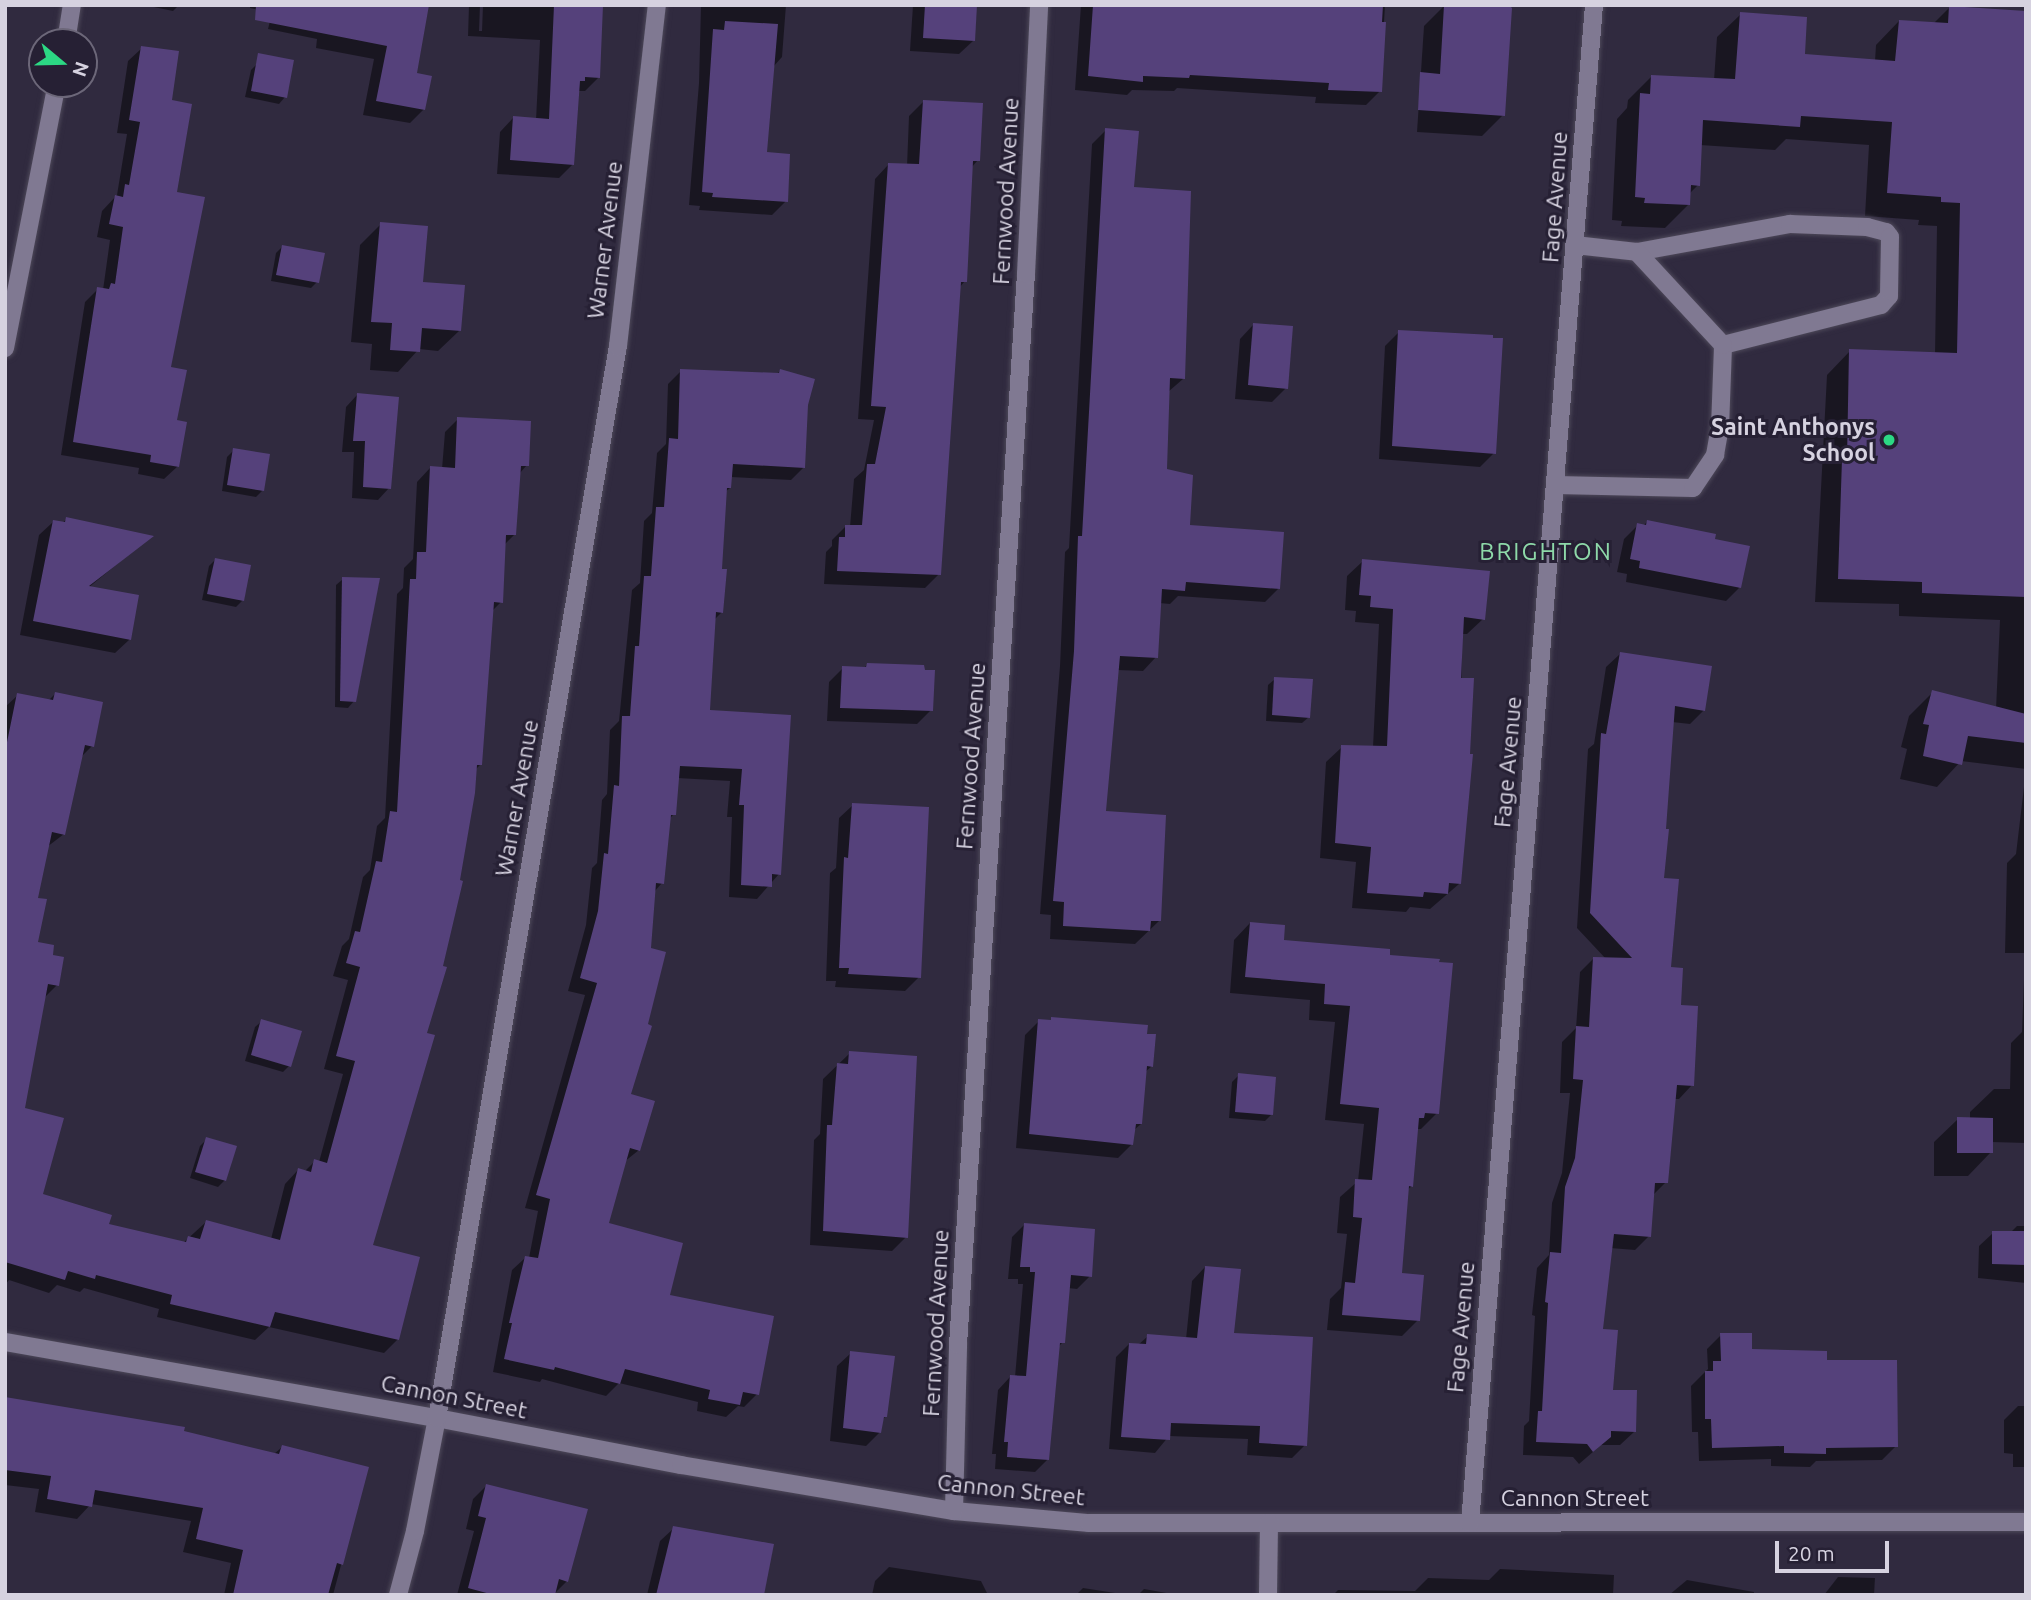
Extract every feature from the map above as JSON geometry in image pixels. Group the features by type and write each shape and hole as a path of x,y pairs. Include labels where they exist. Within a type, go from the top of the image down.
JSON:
{"street":[{"path":"68,28 72,5"},
{"name":"Warner Avenue","path":"398,1595 415,1531 438,1418 618,346 657,5"},
{"name":"Fernwood Avenue","path":"954,1511 958,1345 1026,274 1040,5"},
{"name":"Fage Avenue","path":"1470,1522 1594,5"},
{"path":"5,348 54,98"},
{"path":"1576,245 1637,253 1790,224 1867,227 1886,232 1890,237 1889,296 1881,305 1723,345"},
{"path":"1556,485 1693,488 1708,470 1718,443 1723,345 1637,253"},
{"name":"Cannon Street","path":"5,1342 438,1418 681,1465 954,1511 1089,1523 2026,1522"},
{"path":"1268,1595 1269,1523"}],"building":[{"path":"256,5 429,5 417,73 432,76 425,110 376,101 387,46 255,20"},
{"path":"554,5 603,5 600,78 585,77 585,81 580,81 574,165 510,160 513,116 549,119"},
{"path":"925,5 977,5 975,41 923,38"},
{"path":"1093,5 1383,5 1382,22 1386,22 1382,92 1328,90 1329,83 1190,75 1189,78 1143,76 1143,82 1088,76"},
{"path":"1444,5 1509,5 1512,8 1505,116 1418,110 1420,72 1440,74"},
{"path":"1949,6 2026,11 2026,597 1922,593 1922,582 1838,579 1842,459 1847,459 1849,349 1957,353 1960,203 1941,202 1941,197 1887,193 1892,122 1801,116 1800,127 1703,120 1700,186 1691,185 1690,205 1644,203 1645,198 1635,197 1640,93 1650,94 1651,75 1735,79 1740,12 1807,17 1805,54 1895,61 1899,20 1948,23"},
{"path":"725,21 778,24 767,152 790,154 788,202 712,197 713,193 702,192 713,29 724,30"},
{"path":"141,46 179,51 172,100 192,104 177,192 205,197 171,367 187,370 177,420 187,422 179,467 150,462 151,455 73,442 97,287 109,289 111,283 115,284 123,227 109,224 115,195 123,197 125,184 129,185 140,122 129,120"},
{"path":"258,53 294,60 287,98 251,91"},
{"path":"923,100 983,103 980,161 973,161 967,282 961,282 941,575 837,571 839,537 845,537 845,525 862,525 867,464 875,464 886,407 871,406 888,163 919,164"},
{"path":"1105,128 1139,131 1134,187 1191,191 1185,379 1170,378 1167,469 1193,475 1190,525 1284,532 1280,589 1186,582 1185,591 1162,589 1158,658 1120,656 1106,811 1166,815 1161,921 1151,921 1150,931 1063,926 1064,902 1053,901 1074,651 1078,536 1082,536"},
{"path":"380,222 428,226 423,282 465,285 461,331 422,328 420,352 390,350 392,323 371,322"},
{"path":"282,245 325,253 319,283 276,275"},
{"path":"1253,323 1293,326 1288,389 1248,385"},
{"path":"1398,330 1493,335 1493,338 1503,338 1496,454 1392,446"},
{"path":"680,369 779,373 780,369 815,379 808,405 805,468 733,464 731,488 727,488 722,569 727,569 723,613 716,612 710,710 791,715 781,875 772,874 772,887 741,885 744,805 739,805 742,769 680,766 676,815 671,815 664,884 656,883 651,948 666,952 648,1024 652,1026 631,1094 655,1101 640,1151 630,1148 609,1223 683,1243 670,1295 774,1316 759,1395 743,1392 740,1405 708,1399 710,1390 625,1369 620,1384 555,1367 554,1370 504,1359 512,1323 509,1323 525,1256 538,1258 550,1199 536,1195 597,983 580,978 598,911 604,853 608,854 614,785 619,786 622,716 630,716 635,646 639,646 644,576 651,576 656,507 664,507 669,438 678,439"},
{"path":"357,393 399,397 391,489 363,487 365,441 353,441"},
{"path":"457,417 531,421 529,466 521,466 516,535 506,535 503,603 494,602 482,765 477,765 475,793 460,880 463,881 443,966 447,967 427,1033 435,1035 373,1245 420,1257 399,1340 275,1312 270,1327 170,1304 172,1295 96,1275 95,1279 68,1271 65,1280 5,1262 5,752 17,693 53,700 55,692 103,702 94,747 85,745 65,835 52,832 38,898 47,899 38,942 54,945 53,955 64,957 59,986 48,984 25,1108 64,1118 43,1194 112,1215 109,1224 186,1242 188,1236 200,1239 206,1220 280,1240 298,1168 311,1172 314,1159 327,1163 355,1061 336,1056 360,967 346,963 355,931 360,932 376,861 382,862 390,811 397,812 410,579 416,579 417,552 426,552 430,466 455,468"},
{"path":"233,448 270,454 264,491 227,485"},
{"path":"66,517 154,536 89,586 139,595 131,640 33,621 53,520 65,522"},
{"path":"1647,520 1716,534 1715,539 1750,546 1741,588 1639,568 1640,561 1630,559 1637,523 1646,525"},
{"path":"215,558 251,565 244,601 207,594"},
{"path":"1362,559 1490,571 1485,620 1464,617 1461,678 1474,678 1470,754 1473,754 1461,884 1449,883 1448,894 1424,892 1423,897 1367,893 1371,847 1335,843 1341,745 1387,746 1393,609 1370,607 1371,596 1359,595"},
{"path":"342,577 380,578 356,702 340,701"},
{"path":"1620,652 1712,666 1705,711 1675,706 1666,829 1669,829 1664,878 1679,879 1671,967 1683,968 1681,1005 1698,1006 1694,1086 1677,1085 1668,1183 1655,1183 1651,1237 1614,1234 1603,1329 1618,1330 1613,1390 1637,1390 1636,1432 1611,1431 1611,1437 1593,1452 1587,1444 1536,1442 1538,1411 1542,1411 1548,1303 1545,1302 1550,1252 1561,1253 1565,1187 1575,1158 1583,1080 1573,1079 1576,1026 1589,1027 1593,957 1632,958 1590,913 1601,733 1606,734"},
{"path":"867,663 924,665 925,670 935,670 933,711 840,708 842,666 866,667"},
{"path":"1274,677 1313,679 1310,718 1272,715"},
{"path":"1932,690 2026,714 2026,743 1968,736 1962,765 1923,756 1929,725 1923,724"},
{"path":"852,803 929,807 921,978 848,974 849,968 839,968 844,857 848,858"},
{"path":"1250,922 1285,925 1284,940 1390,949 1390,955 1440,959 1439,962 1453,963 1439,1114 1425,1113 1424,1118 1419,1118 1413,1187 1409,1186 1402,1273 1424,1275 1420,1321 1342,1315 1345,1282 1355,1283 1362,1218 1353,1217 1355,1179 1372,1180 1379,1108 1340,1104 1350,1006 1324,1004 1325,984 1245,977"},
{"path":"1051,1017 1148,1025 1147,1034 1156,1034 1153,1067 1147,1066 1142,1124 1136,1124 1133,1145 1029,1134 1038,1019 1051,1020"},
{"path":"261,1019 302,1031 291,1067 251,1055"},
{"path":"849,1051 917,1056 908,1238 823,1231 827,1125 832,1125 837,1063 848,1064"},
{"path":"1238,1073 1276,1077 1273,1115 1235,1112"},
{"path":"1957,1117 1993,1118 1993,1153 1957,1153"},
{"path":"206,1137 237,1146 226,1181 195,1172"},
{"path":"1024,1223 1095,1229 1092,1277 1071,1275 1065,1343 1060,1343 1049,1460 1007,1457 1008,1442 1004,1442 1010,1375 1026,1376 1035,1272 1030,1272 1030,1267 1020,1267"},
{"path":"1992,1231 2026,1231 2026,1265 1992,1264"},
{"path":"1205,1266 1241,1269 1234,1333 1313,1337 1307,1446 1259,1443 1260,1426 1171,1423 1170,1440 1121,1437 1129,1343 1146,1344 1147,1334 1197,1338"},
{"path":"1720,1333 1752,1333 1752,1349 1827,1351 1827,1360 1897,1360 1898,1447 1826,1448 1826,1454 1784,1453 1784,1446 1712,1448 1711,1419 1705,1419 1705,1371 1713,1371 1713,1361 1721,1361"},
{"path":"850,1351 895,1356 887,1417 884,1417 881,1433 843,1428"},
{"path":"5,1397 185,1427 184,1431 279,1454 282,1445 369,1467 343,1565 337,1563 328,1595 233,1595 243,1550 196,1539 203,1508 95,1490 92,1507 47,1499 51,1476 5,1470"},
{"path":"486,1484 588,1509 568,1582 559,1579 555,1595 494,1595 468,1588 486,1518 478,1516"},
{"path":"673,1526 774,1544 764,1595 656,1595"}],"place":[{"name":"Saint Anthonys School","path":"1889,440"}],"district":[{"name":"BRIGHTON","path":"1546,552"}]}
